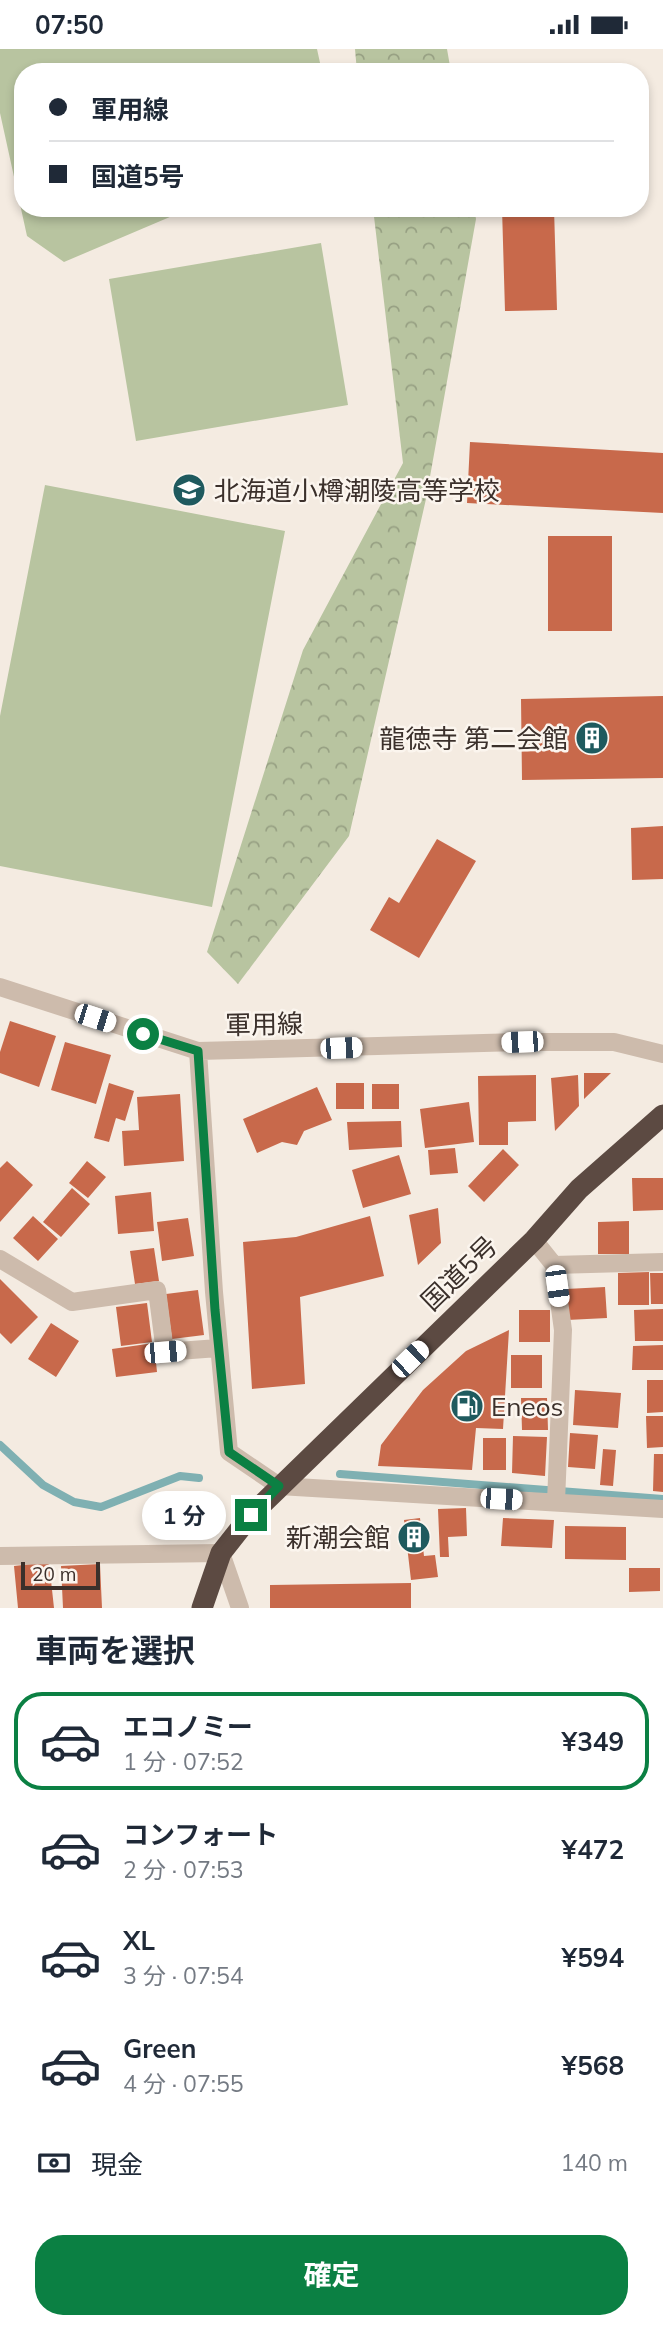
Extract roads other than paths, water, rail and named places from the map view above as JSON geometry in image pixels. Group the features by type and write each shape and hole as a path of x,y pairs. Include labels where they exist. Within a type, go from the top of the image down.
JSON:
{"highway":[{"name":"国道5号","path":"202,1608 222,1553 251,1515 534,1240 579,1189 663,1115"}],"street":[{"name":"軍用線","path":"0,987 198,1051 614,1042 663,1053"},
{"path":"198,1051 229,1452 279,1486 557,1493 663,1509"},
{"path":"534,1240 554,1265 563,1330 557,1493"},
{"path":"0,1259 72,1302 158,1290 165,1352 219,1348"},
{"path":"554,1265 663,1262"},
{"path":"0,1556 222,1553 240,1608"}],"waterway":[{"path":"0,1445 43,1485 74,1502 101,1507 180,1476 199,1478"},
{"path":"340,1474 663,1499"}],"place":[{"name":"北海道小樽潮陵高等学校","path":"189,490"},
{"name":"龍徳寺 第二会館","path":"592,738"},
{"name":"Eneos","path":"467,1406"},
{"name":"新潮会館","path":"414,1537"}]}
